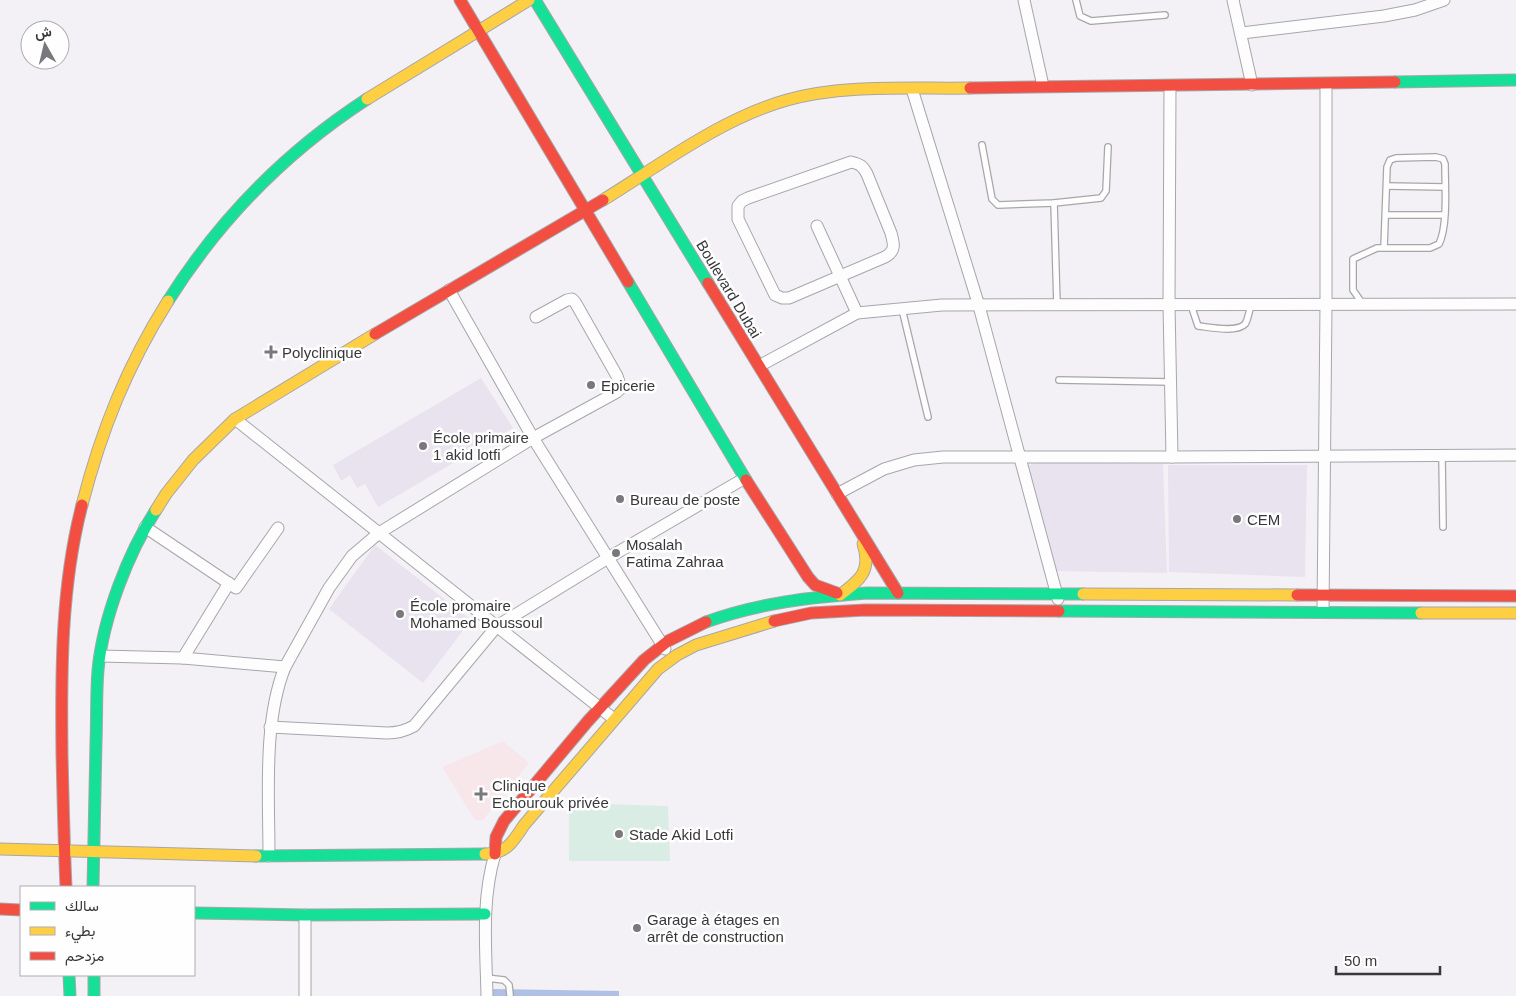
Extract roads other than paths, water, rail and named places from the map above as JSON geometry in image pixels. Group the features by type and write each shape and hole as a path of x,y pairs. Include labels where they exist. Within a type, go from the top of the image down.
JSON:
{"street":[{"path":"460,0 745,478 808,577 815,585 840,595 865,610"},
{"path":"66,886 61,655 66,592 75,534 87,480 108,417 132,362 164,304 197,256 242,205 283,164 330,125 379,91 529,0"},
{"name":"Boulevard Dubai","path":"535,0 898,593"},
{"path":"1024,0 1043,86"},
{"path":"1233,0 1252,84"},
{"path":"1242,33 1384,16 1415,10 1444,0"},
{"path":"93,886 98,669 100,656 115,598 146,527 166,494 193,460 234,419 586,211 718,129 753,112 787,100 815,94 852,90 1516,80"},
{"path":"1323,612 1326,84"},
{"path":"1170,86 1169,306 1172,457"},
{"path":"912,89 979,306 1056,594 1062,610"},
{"path":"858,163 863,167 871,182 891,233 894,249 890,254 839,276 789,298 775,295 738,219 738,206 748,198 842,164 858,163"},
{"path":"817,226 858,313"},
{"path":"450,290 533,438 671,660"},
{"path":"269,856 270,727 280,679 329,588 352,556 379,533 533,438 617,392 620,388 617,376 576,302 572,299 567,300 536,317"},
{"path":"759,366 858,313 942,305 1516,304"},
{"path":"234,419 614,719"},
{"path":"837,494 884,469 914,460 943,457 1516,455"},
{"path":"270,727 388,733 399,733 407,730 414,726 497,626 608,558 745,478"},
{"path":"811,613 855,584 864,574 867,562 864,548 850,516"},
{"path":"146,527 236,588 278,528"},
{"path":"808,577 812,597"},
{"path":"183,658 229,583"},
{"path":"486,996 485,914 487,884 499,829 599,708 628,676 662,645 675,636 718,617 747,609 812,597 898,593 1516,596"},
{"path":"0,849 269,856 495,854 510,845 524,825 658,669 696,645 724,635 811,613 865,610 1516,613"},
{"path":"100,656 183,658 285,667"},
{"path":"0,909 20,910"},
{"path":"195,913 305,915 485,914"},
{"path":"305,915 305,996"},
{"path":"69,976 70,996"},
{"path":"94,976 94,996"}],"lane":[{"path":"1076,0 1080,16 1091,21 1165,15"},
{"path":"982,145 992,199 998,205 1054,203 1101,198 1106,191 1108,147"},
{"path":"1364,305 1354,290 1353,260 1377,248 1384,248 1430,248 1439,244 1442,237 1444,215 1445,164 1443,159 1436,157 1396,158 1390,160 1386,167 1384,248"},
{"path":"1386,186 1445,187"},
{"path":"1054,203 1057,305"},
{"path":"1386,215 1444,215"},
{"path":"1191,305 1198,326 1230,329 1240,328 1246,323 1251,305"},
{"path":"902,309 928,418"},
{"path":"1059,380 1170,382"},
{"path":"1442,455 1443,527"},
{"path":"486,978 504,980 509,985 510,995"}],"water":[{"path":"493,989 619,991 619,996 493,996"}],"place":[{"name":"Polyclinique","path":"271,352"},
{"name":"Epicerie","path":"591,385"},
{"name":"École primaire 1 akid lotfi","path":"423,446"},
{"name":"Bureau de poste","path":"620,499"},
{"name":"CEM","path":"1237,519"},
{"name":"Mosalah Fatima Zahraa","path":"616,553"},
{"name":"École promaire Mohamed Boussoul","path":"400,614"},
{"name":"Clinique Echourouk privée","path":"481,794"},
{"name":"Stade Akid Lotfi","path":"619,834"},
{"name":"Garage à étages en arrêt de construction","path":"637,928"}]}
